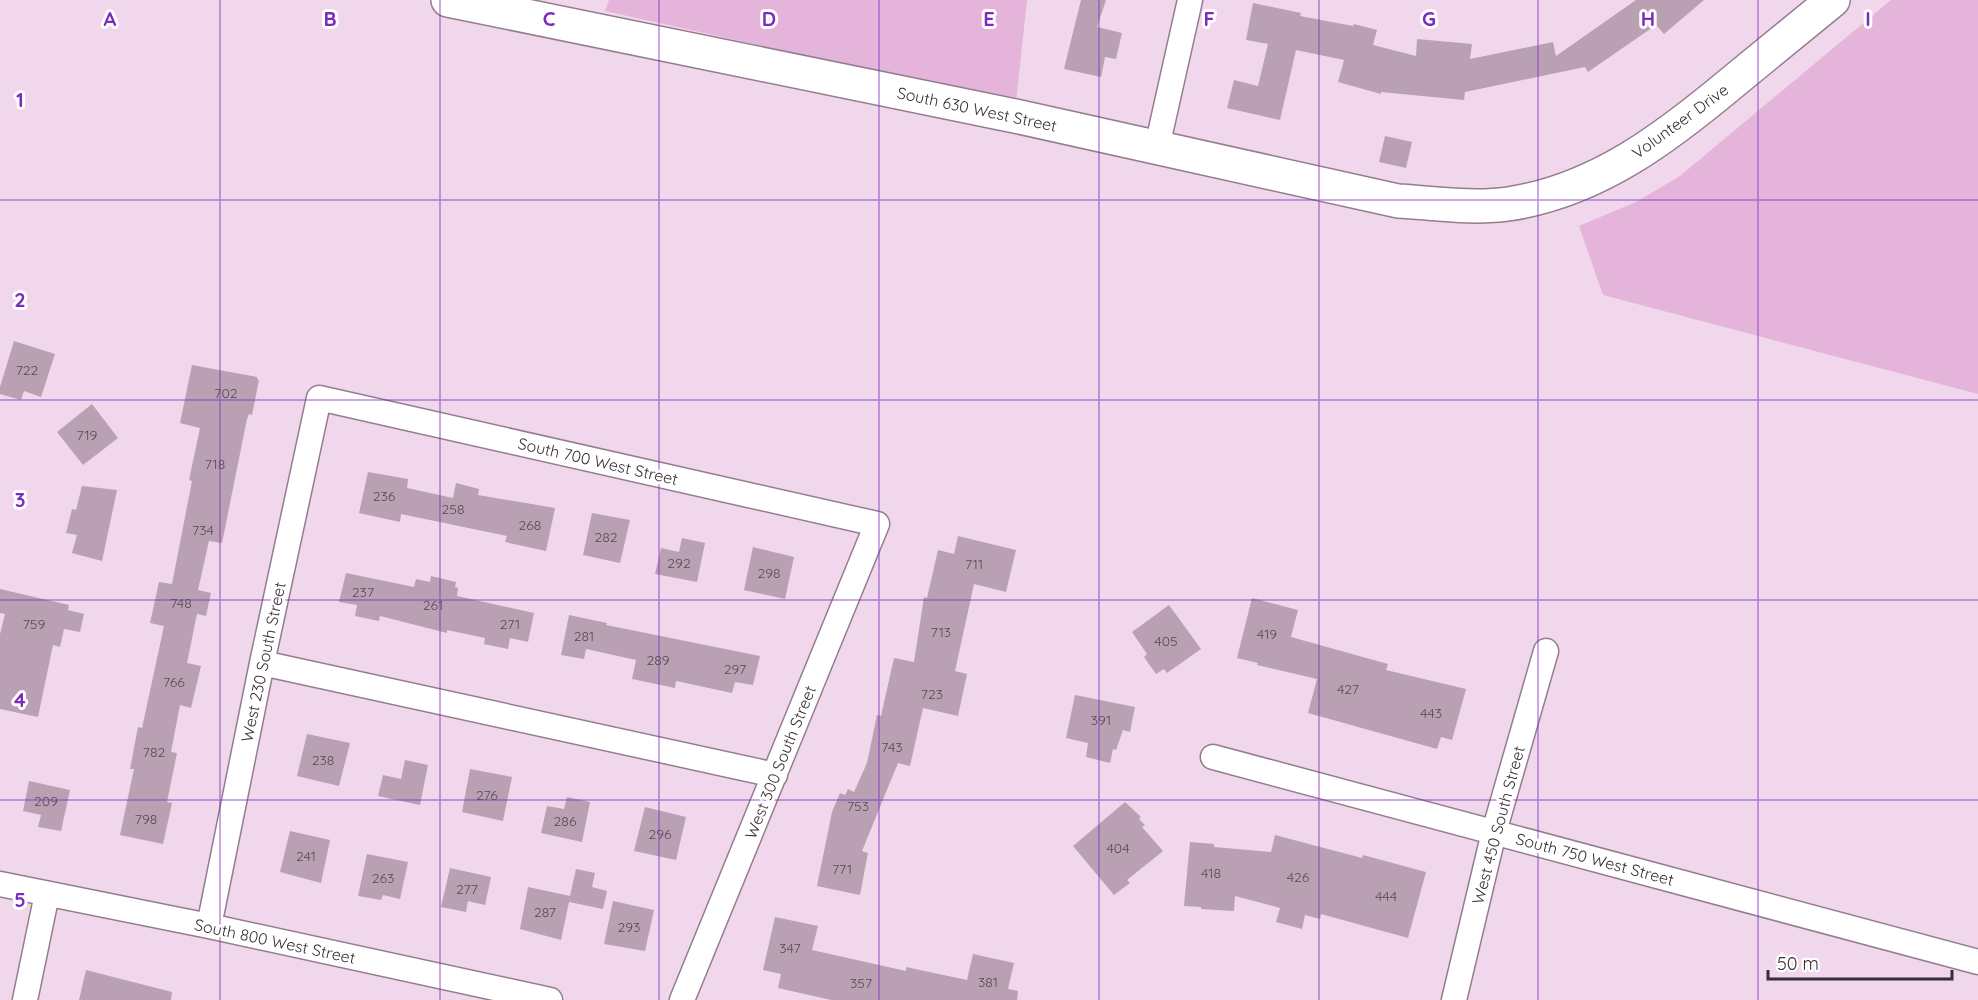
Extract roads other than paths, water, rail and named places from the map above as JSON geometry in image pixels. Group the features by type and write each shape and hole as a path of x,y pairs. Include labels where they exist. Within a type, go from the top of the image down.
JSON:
{"street":[{"name":"South 630 West Street","path":"448,0 489,4 1015,116 1398,201 1457,205 1507,204"},
{"path":"1157,147 1190,0"},
{"name":"Volunteer Drive","path":"1507,204 1551,195 1592,179 1652,146 1833,0"},
{"name":"South 700 West Street","path":"319,398 877,524"},
{"name":"West 230 South Street","path":"209,926 319,398"},
{"name":"West 300 South Street","path":"682,1000 877,524"},
{"name":"West 450 South Street","path":"1454,1000 1494,832 1546,651"},
{"path":"262,663 775,775"},
{"name":"South 750 West Street","path":"1213,757 1978,962"},
{"name":"South 800 West Street","path":"0,884 209,926 550,1000"},
{"path":"25,1000 47,894"}]}
